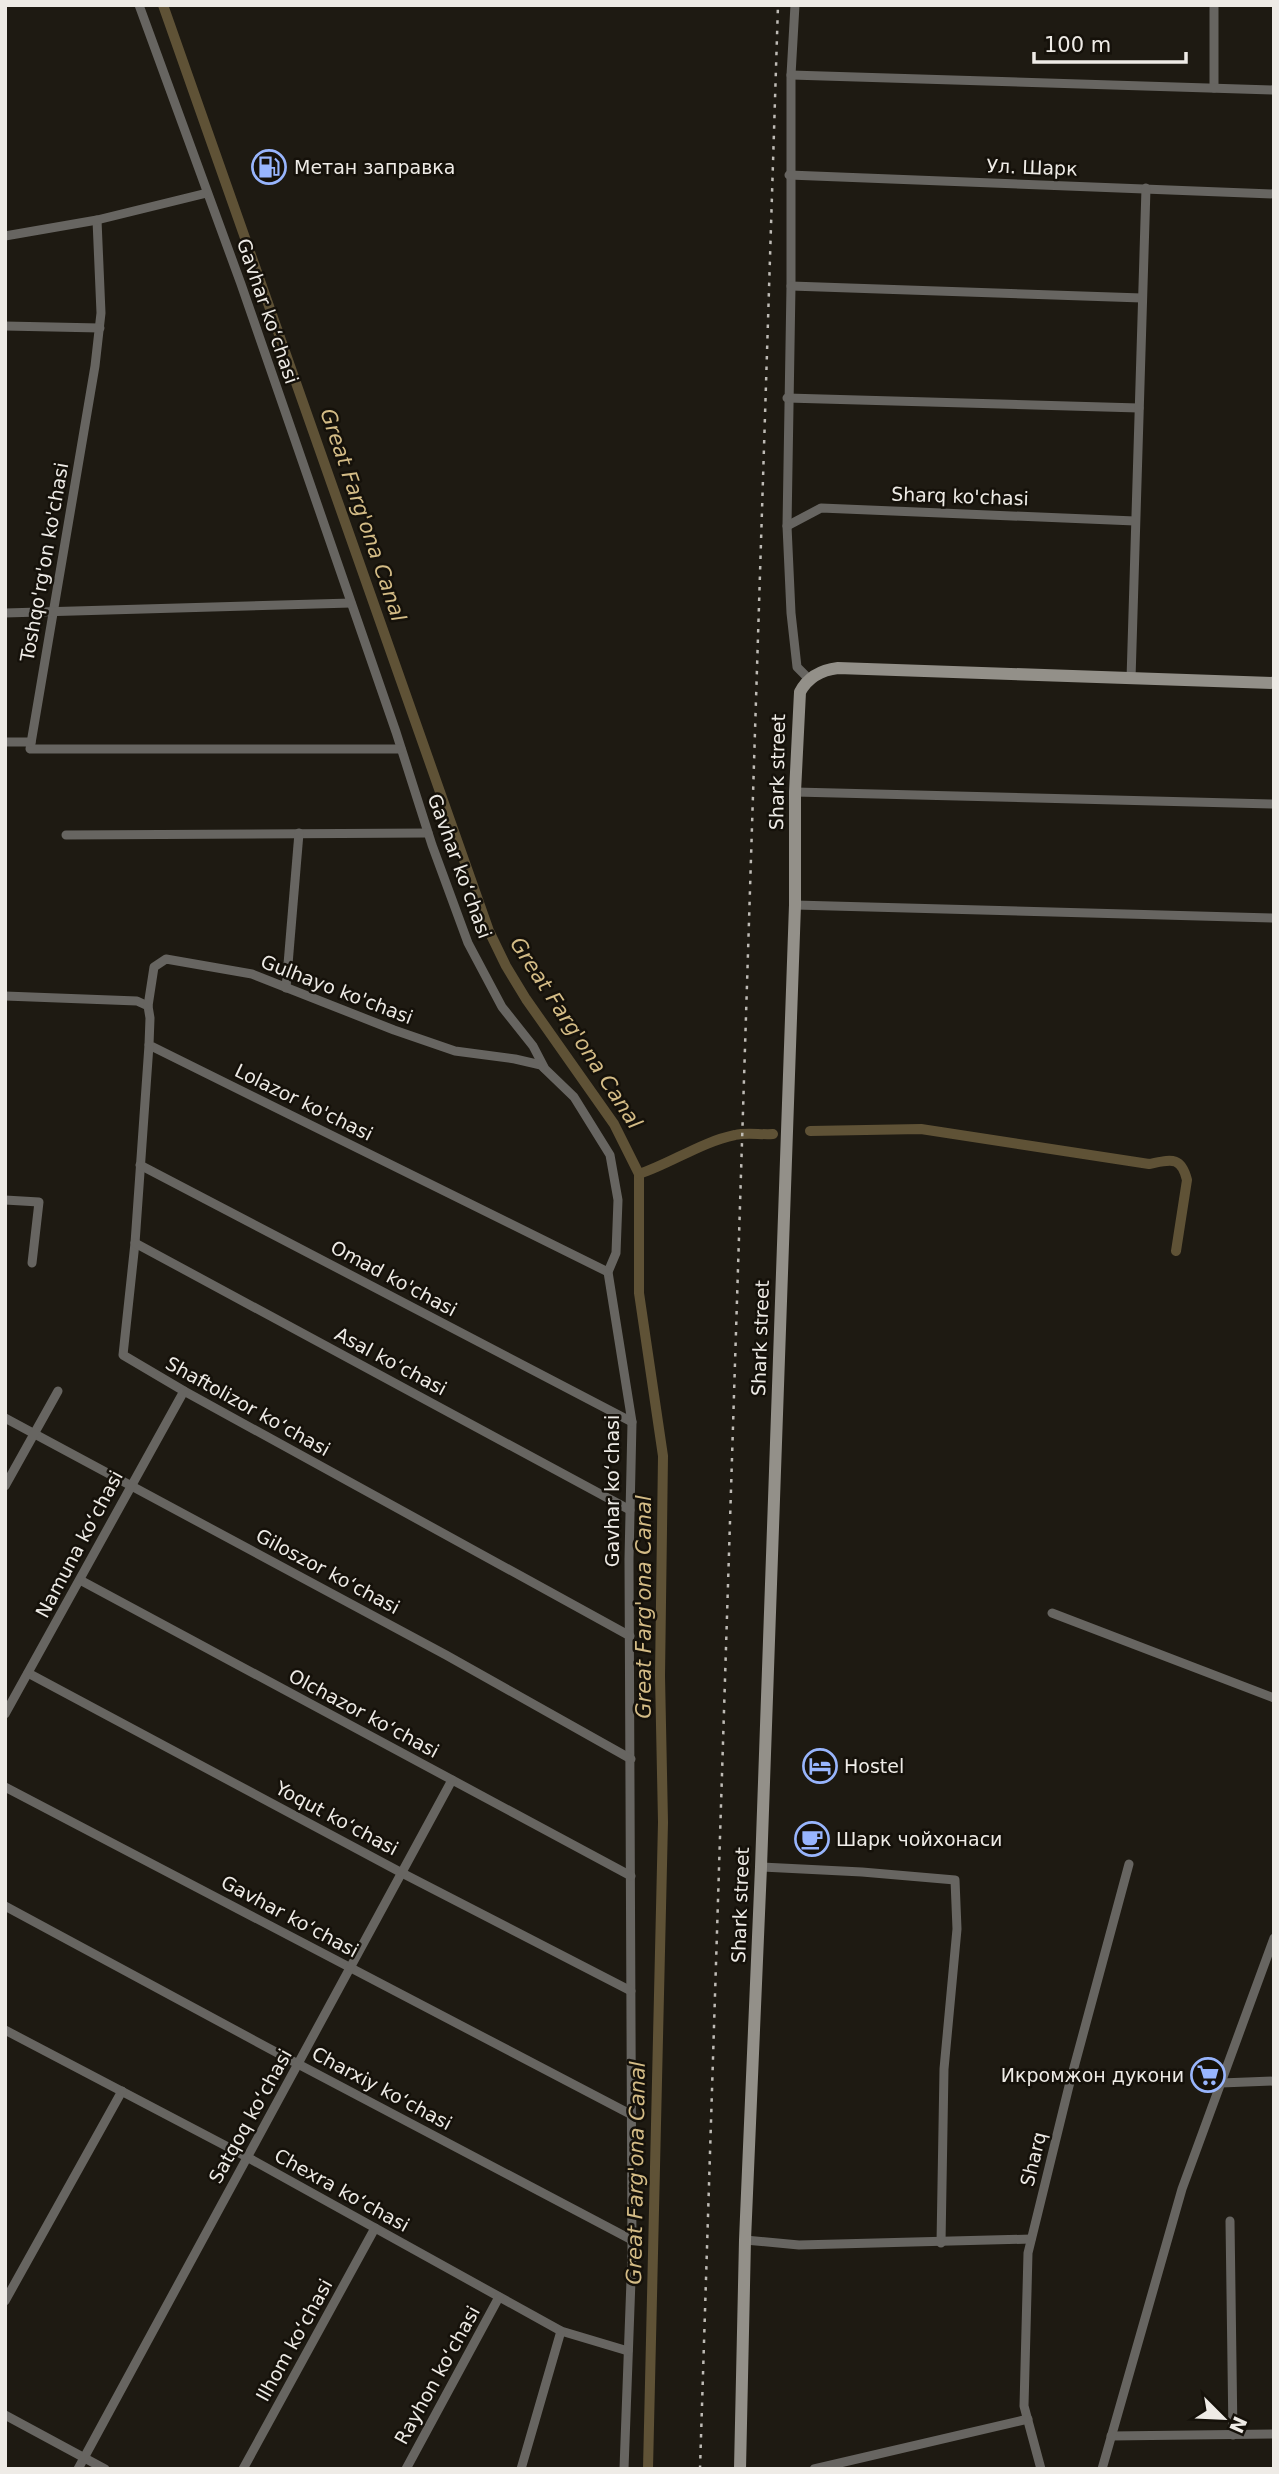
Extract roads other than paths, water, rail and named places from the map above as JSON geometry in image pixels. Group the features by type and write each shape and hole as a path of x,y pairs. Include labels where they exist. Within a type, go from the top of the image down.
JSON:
{"main road":[{"path":"809,679 824,671 838,668 1274,682"},
{"name":"Shark street","path":"740,2469 745,2240 795,905 798,704 800,692 809,679"}],"street":[{"name":"Gavhar koʻchasi","path":"139,5 241,284 468,943 502,1007 533,1046 545,1069 573,1097 610,1155 618,1200 616,1253 608,1272 632,1422 632,2240 624,2469"},
{"path":"795,5 789,175 791,286 787,526 791,613 797,667 809,679"},
{"path":"1214,5 1214,88"},
{"path":"791,75 1274,89"},
{"name":"Ул. Шарк","path":"789,175 1274,194"},
{"path":"1131,679 1146,188"},
{"path":"5,236 97,220 207,193"},
{"name":"Toshqo'rg'on ko'chasi","path":"31,742 100,328 97,220"},
{"path":"791,286 1142,298"},
{"path":"5,326 100,328"},
{"path":"788,398 1139,408"},
{"name":"Sharq ko'chasi","path":"787,526 821,508 1135,521"},
{"path":"5,613 351,603"},
{"path":"5,743 31,742 30,749 401,749"},
{"path":"795,792 1274,804"},
{"path":"286,988 299,833"},
{"path":"66,835 428,833"},
{"path":"795,905 1274,918"},
{"name":"Gulhayo ko'chasi","path":"148,1006 154,967 166,959 252,974 455,1051 515,1059 541,1065 545,1069"},
{"path":"5,996 137,1001 148,1006 149,1045"},
{"name":"Shaftolizor koʻchasi","path":"149,1045 135,1243 123,1355 630,1636"},
{"name":"Lolazor ko'chasi","path":"149,1045 608,1272"},
{"name":"Omad ko'chasi","path":"140,1165 632,1422"},
{"path":"5,1200 38,1202 32,1263"},
{"name":"Asal koʻchasi","path":"135,1243 630,1510"},
{"path":"5,1486 58,1391"},
{"name":"Namuna koʻchasi","path":"5,1714 184,1391"},
{"name":"Giloszor koʻchasi","path":"5,1418 446,1654 631,1759"},
{"name":"Olchazor koʻchasi","path":"80,1580 631,1876"},
{"path":"1052,1613 1274,1698"},
{"name":"Yoqut koʻchasi","path":"28,1672 402,1873 631,1991"},
{"name":"Satqoq koʻchasi","path":"78,2469 452,1780"},
{"name":"Gavhar koʻchasi","path":"5,1787 632,2115"},
{"name":"Sharq","path":"1041,2469 1024,2406 1028,2253 1069,2086 1129,1864"},
{"path":"761,1867 955,1880 957,1929 944,2069 941,2242"},
{"name":"Charxiy koʻchasi","path":"5,1906 632,2240"},
{"path":"1102,2469 1182,2189 1274,1938"},
{"name":"Chexra koʻchasi","path":"5,2030 247,2157 561,2332 628,2351"},
{"path":"1221,2083 1274,2081"},
{"path":"5,2301 122,2091"},
{"path":"1230,2221 1233,2435"},
{"name":"Ilhom koʻchasi","path":"243,2469 375,2228"},
{"path":"745,2240 799,2245 1031,2239"},
{"name":"Rayhon koʻchasi","path":"406,2469 499,2297"},
{"path":"521,2469 561,2332"},
{"path":"5,2415 104,2469"},
{"path":"814,2469 1028,2419"},
{"path":"1111,2436 1274,2434"}],"waterway":[{"name":"Great Farg'ona Canal","path":"163,5 489,931 526,999 614,1124 639,1174 639,1293 663,1456 660,1676 663,1822 648,2469"},
{"path":"810,1131 921,1129 1149,1164 1174,1161 1181,1166 1187,1180 1176,1251"},
{"path":"639,1174 722,1138 744,1134 773,1134"}],"railway":[{"path":"700,2469 778,5"}],"place":[{"name":"Метан заправка","path":"269,167"},
{"name":"Hostel","path":"820,1766"},
{"name":"Шарк чойхонаси","path":"812,1839"},
{"name":"Икромжон дукони","path":"1208,2075"}]}
